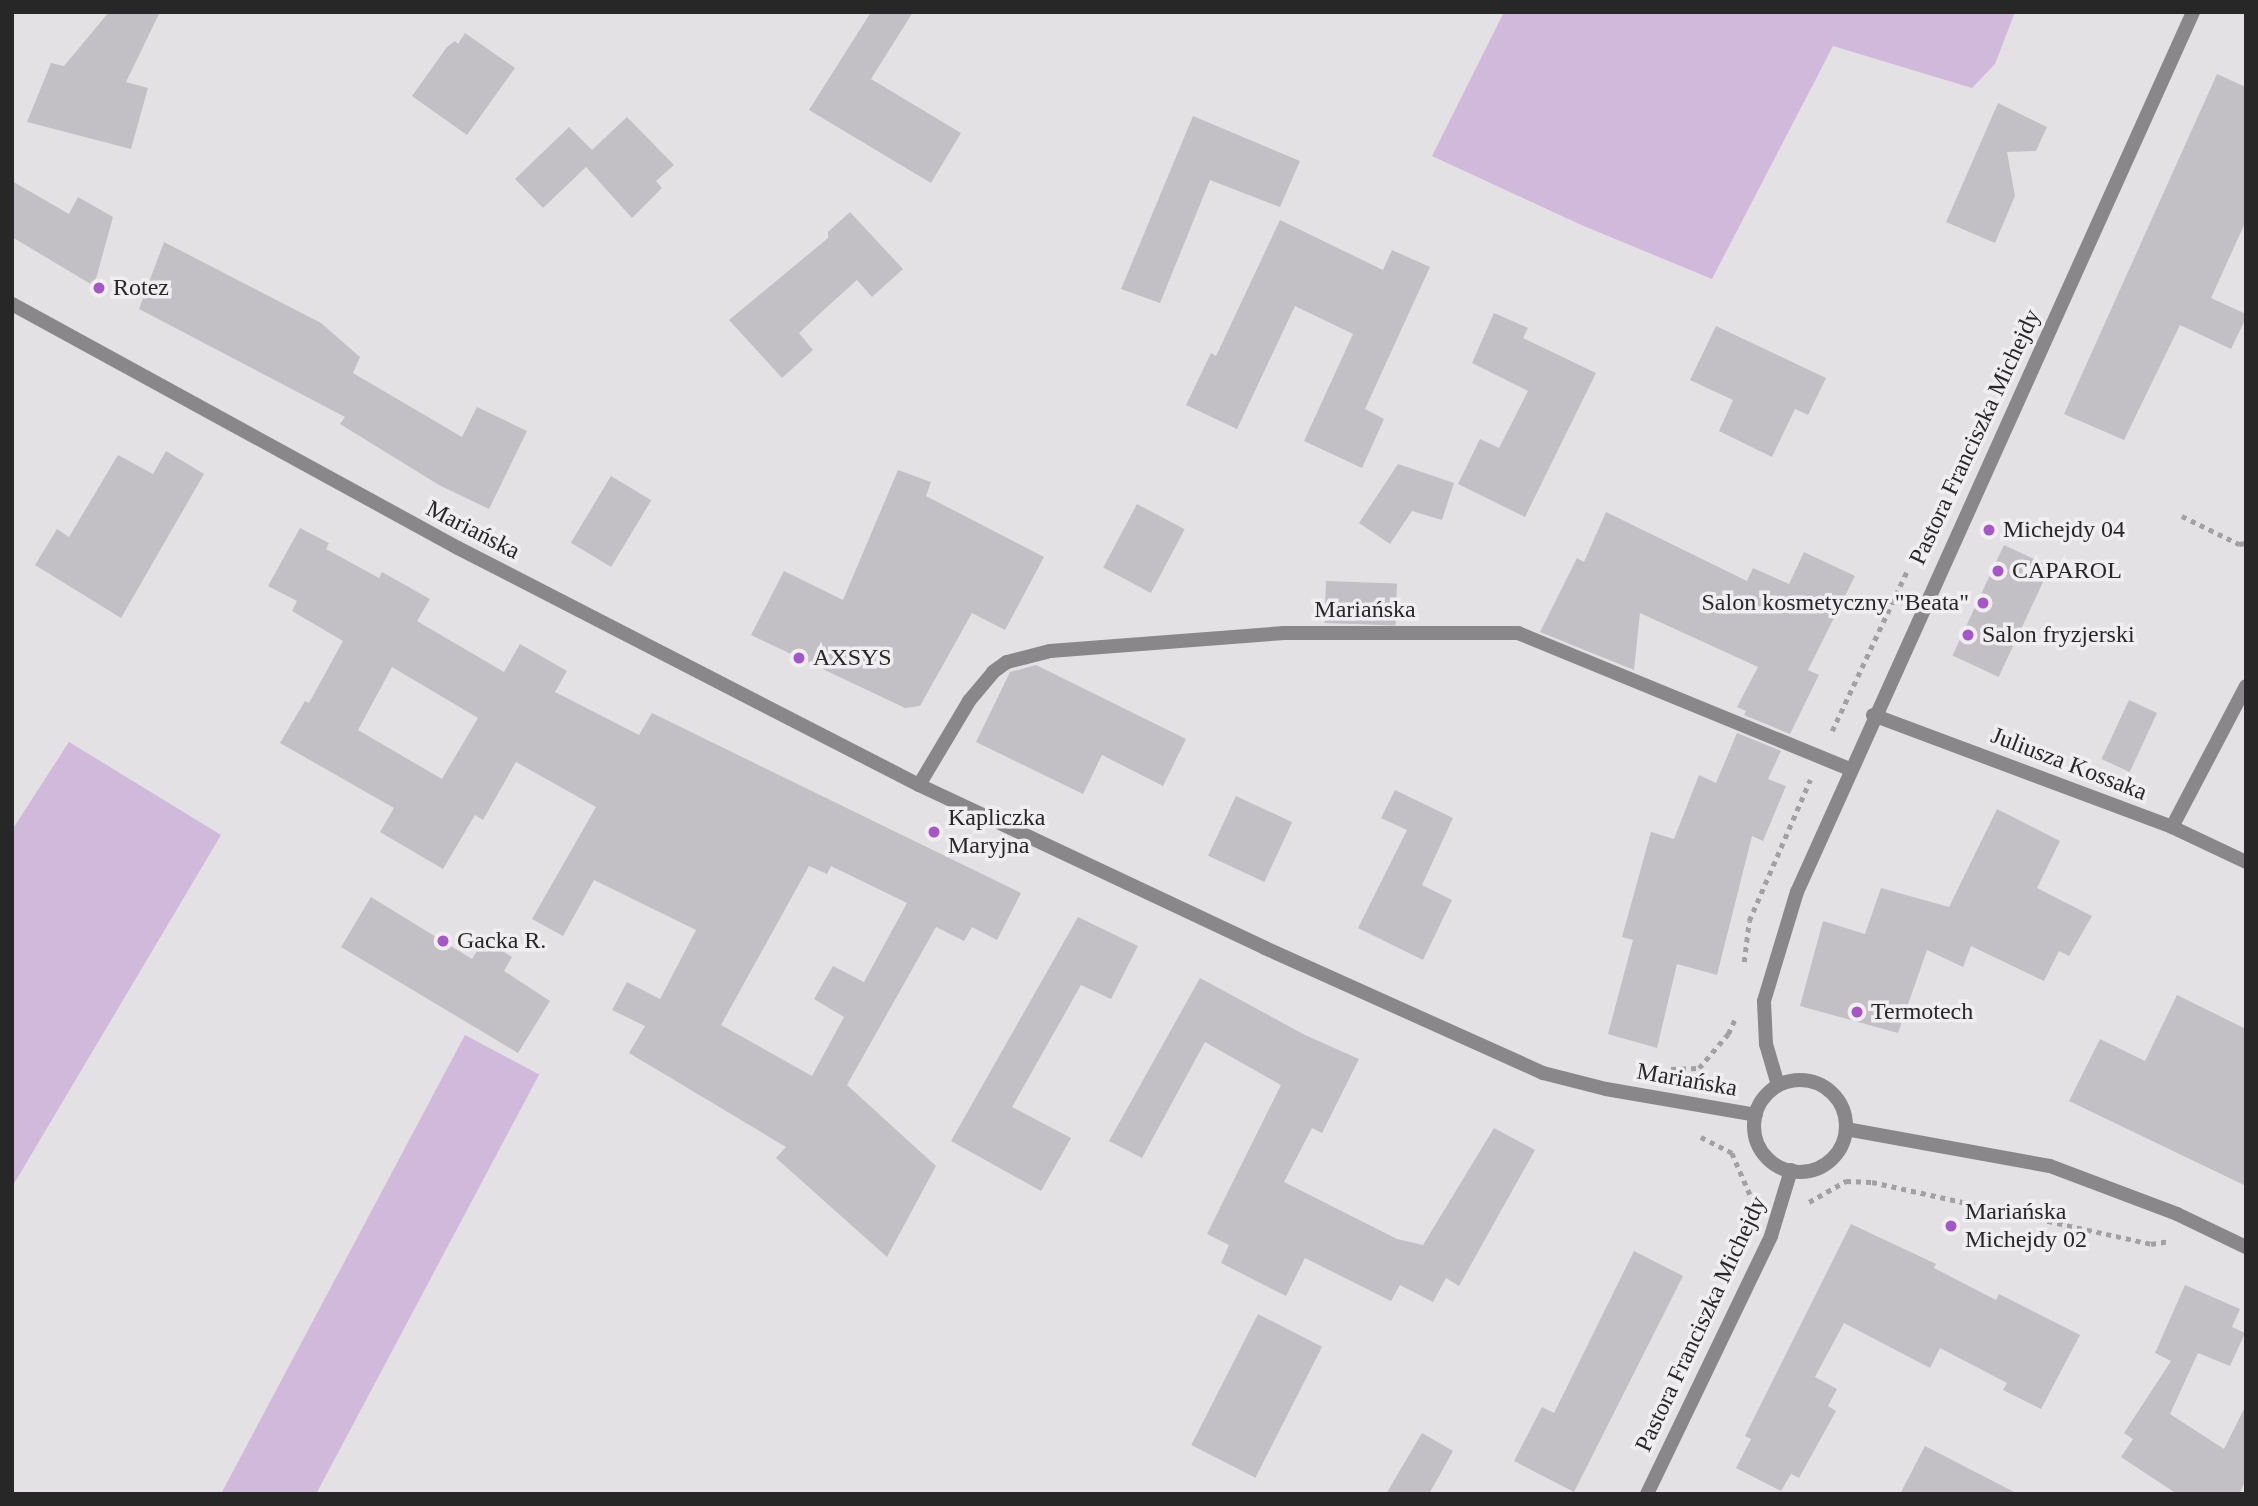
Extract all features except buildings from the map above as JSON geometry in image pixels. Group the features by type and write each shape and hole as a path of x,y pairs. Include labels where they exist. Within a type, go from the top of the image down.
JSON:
{"street":[{"name":"Pastora Franciszka Michejdy","path":"1779,1085 1766,1044 1769,982 1797,892 1873,715 2193,12"},
{"name":"Mariańska","path":"12,304 458,548 919,785 1543,1073 1606,1089 1756,1115"},
{"name":"Mariańska","path":"919,785 969,701 993,671 1007,662 1050,651 1284,633 1518,633 1850,769"},
{"path":"2172,827 2246,686"},
{"name":"Juliusza Kossaka","path":"1873,715 2172,827 2246,862"},
{"path":"1801,1080 1821,1085 1842,1107 1846,1129 1837,1153 1825,1164 1808,1171 1791,1170 1776,1164 1759,1146 1756,1115 1767,1095 1779,1085 1801,1080"},
{"path":"1846,1129 2050,1166 2177,1214 2246,1247"},
{"name":"Pastora Franciszka Michejdy","path":"1647,1494 1771,1236 1791,1170"}],"path":[{"path":"2182,516 2239,544 2246,543"},
{"path":"1662,1068 1699,1068 1728,1034 1737,1011"},
{"path":"1801,1213 1806,1204 1846,1181 1872,1182 2151,1244 2170,1241 2182,1248"}],"shaded area":[{"path":"1504,12 2015,12 1995,64 1972,88 1833,46 1712,279 1579,224 1432,156"},
{"path":"69,742 221,835 12,1187 12,830"},
{"path":"465,1035 539,1074 316,1494 221,1494"}],"place":[{"name":"Rotez","path":"99,288"},
{"name":"Michejdy 04","path":"1989,530"},
{"name":"CAPAROL","path":"1998,571"},
{"name":"Salon kosmetyczny \"Beata\"","path":"1983,603"},
{"name":"Salon fryzjerski","path":"1968,635"},
{"name":"AXSYS","path":"799,658"},
{"name":"Kapliczka Maryjna","path":"934,832"},
{"name":"Gacka R.","path":"443,941"},
{"name":"Termotech","path":"1857,1012"},
{"name":"Mariańska Michejdy 02","path":"1951,1226"}]}
